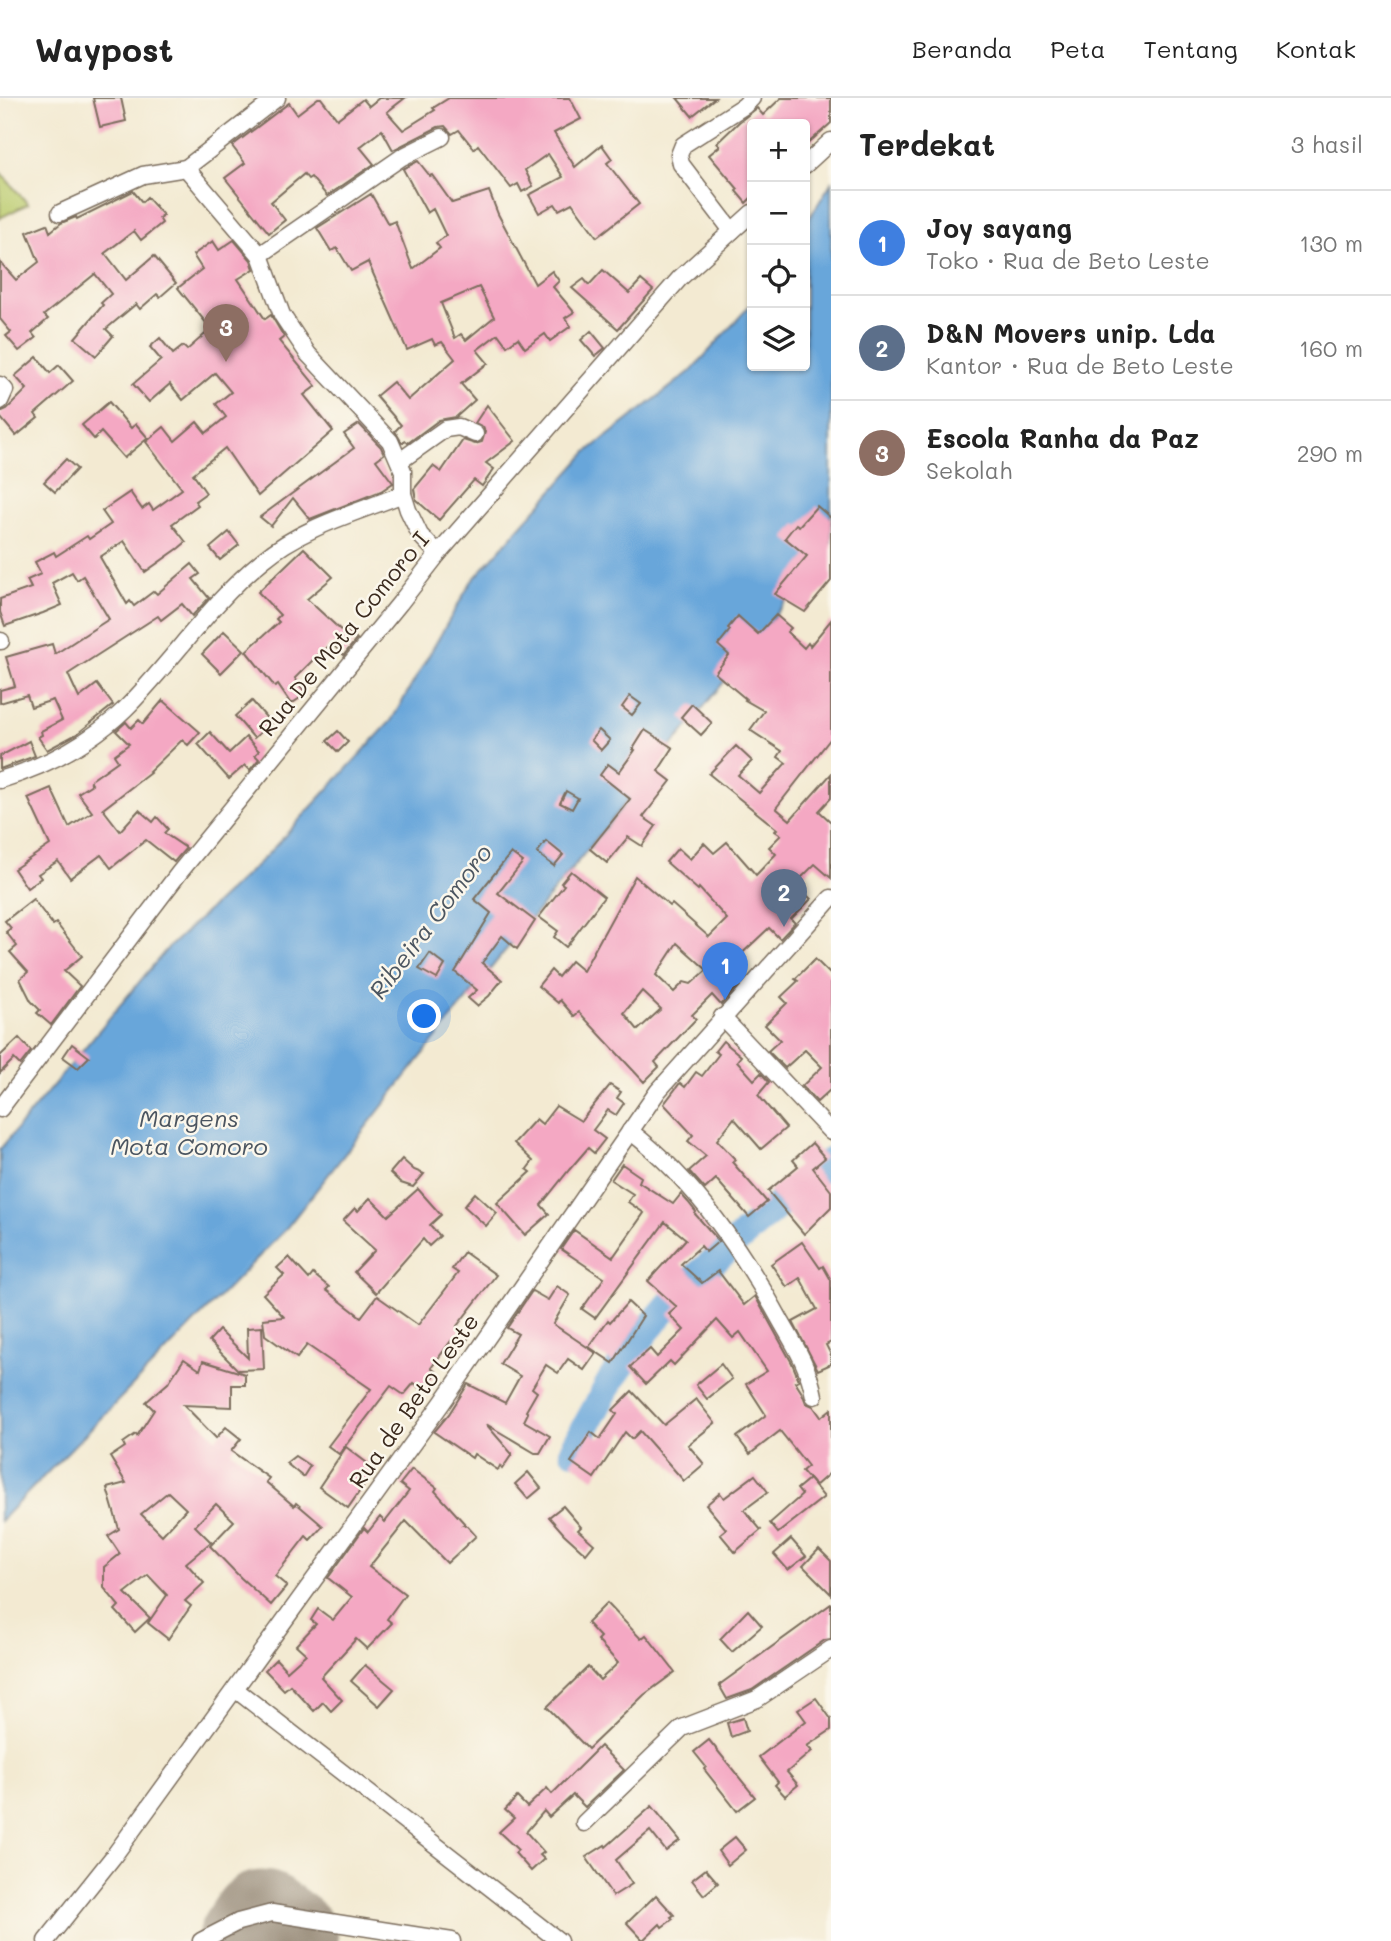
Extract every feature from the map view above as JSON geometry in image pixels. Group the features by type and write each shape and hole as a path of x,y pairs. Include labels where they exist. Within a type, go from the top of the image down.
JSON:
{"street":[{"path":"60,213 143,176 186,168 277,98"},
{"path":"732,231 681,164 679,155 683,145 744,106 752,98"},
{"path":"260,255 402,157 442,137"},
{"path":"810,160 831,141"},
{"path":"186,168 260,255 282,315 308,354 390,441 403,471 403,494 420,535 438,554"},
{"name":"Rua De Mota Comoro I","path":"0,1109 179,873 438,554 680,278 747,218"},
{"path":"0,386 5,390 0,401"},
{"path":"400,461 445,429 459,427 475,434"},
{"path":"0,780 58,757 94,735 125,709 225,593 265,558 303,533 403,494"},
{"name":"Rua de Beto Leste","path":"46,1941 113,1857 442,1403 658,1091 831,898"},
{"path":"722,1017 831,1132"},
{"path":"630,1131 682,1179 748,1265 810,1374 814,1396"},
{"path":"584,1823 682,1728 757,1699 831,1649"},
{"path":"236,1689 559,1941"},
{"path":"201,1941 238,1922 272,1913 452,1941"}],"green space":[{"path":"0,172 28,204 0,218"}],"water":[{"name":"Margens Mota Comoro","path":"831,183 831,542 724,682 496,962 284,1231 0,1521 0,1149 166,950 266,856 391,721 471,582 587,452 692,370 747,309 747,371 810,371 810,217"}],"building":[{"path":"93,98 121,98 126,121 100,127"},
{"path":"321,98 337,119 363,99 369,106 379,98 405,98 387,112 403,130 449,98 570,98 581,119 554,133 575,167 602,145 612,159 607,163 639,204 597,237 572,203 559,210 555,204 539,213 529,195 563,177 548,154 525,170 533,186 522,192 518,184 511,188 478,145 474,149 459,130 452,134 445,126 438,127 393,150 382,130 360,147 374,164 327,196 311,177 308,179 304,174 271,202 285,220 269,233 225,178 245,163 232,146 289,103 297,114"},
{"path":"677,98 715,98 692,116"},
{"path":"781,98 831,98 831,123 810,142 810,119 747,119 746,203 736,191 738,189 709,155 720,146 717,143 757,108 763,115"},
{"path":"418,161 452,203 489,191 498,214 535,284 552,271 559,281 553,287 574,312 565,318 571,326 550,341 545,334 525,348 518,338 507,346 498,334 477,350 488,363 461,384 475,400 456,417 439,420 408,443 402,443 395,431 401,425 376,396 393,382 408,400 455,359 442,342 435,345 432,339 407,350 368,262 351,271 337,248 331,251 317,228 371,194 388,224 395,221 413,269 440,248 436,243 446,236 433,209 427,213 403,169","holes":["479,287 494,317 466,340 461,334 455,338 441,303"]},
{"path":"133,191 142,202 147,197 163,215 159,218 162,223 141,240 134,231 105,253 126,280 154,256 176,283 160,297 157,294 140,309 136,304 106,329 113,336 96,356 75,338 111,294 95,274 44,315 48,319 32,333 36,338 19,351 6,336 11,332 0,319 0,262 16,280 39,262 27,232 47,224 50,232 61,223 76,217 77,219"},
{"path":"234,240 251,260 254,269 238,279 265,319 271,315 284,337 279,341 316,386 304,395 333,431 258,496 225,448 193,474 206,493 195,501 198,505 172,524 186,542 145,572 124,541 100,557 127,604 130,601 134,606 154,591 157,594 192,564 200,574 193,579 209,598 192,616 182,604 161,620 158,616 68,674 79,698 97,684 113,705 77,734 47,750 38,737 42,735 41,731 62,720 53,700 31,707 27,695 0,703 0,690 15,686 6,657 52,644 55,654 109,619 83,576 77,580 72,572 52,583 62,605 43,613 5,626 0,612 0,599 31,588 27,580 41,574 35,562 54,552 56,556 111,524 102,511 130,492 142,509 149,504 153,510 182,489 146,442 164,427 175,441 197,422 206,433 226,417 216,404 231,392 215,373 183,400 170,384 149,402 133,384 161,360 150,347 160,338 173,354 183,346 187,350 211,329 178,288 202,269 193,255 213,241 219,250"},
{"path":"603,270 629,293 641,280 653,290 618,329 572,288 584,279 589,285"},
{"path":"591,331 605,348 595,356 581,340"},
{"path":"37,357 50,373 59,365 73,381 35,414 38,418 16,436 0,417 0,412 7,409 27,389 15,376"},
{"path":"109,402 131,428 136,424 148,438 124,458 101,432 94,439 82,425"},
{"path":"487,405 515,441 486,463 494,469 482,486 474,480 439,520 416,500 414,489 433,466 441,472 463,440 475,444 482,442 485,432 483,427 475,423"},
{"path":"359,424 381,447 384,454 376,460 393,483 381,491 310,519 293,498 271,526 260,517 354,448 344,434"},
{"path":"66,459 77,469 55,492 44,482"},
{"path":"817,506 831,518 831,581 805,612 775,594 807,556 785,538 796,524 799,526"},
{"path":"229,532 239,545 220,560 210,548"},
{"path":"304,548 333,577 307,599 344,633 347,630 357,639 344,655 331,643 318,655 295,678 306,694 291,704 278,685 275,687 246,651 279,622 276,619 280,615 258,592"},
{"path":"776,615 791,628 787,632 804,648 808,643 810,646 831,620 831,738 776,808 790,820 831,774 831,798 819,811 831,822 831,878 815,864 795,884 811,899 791,919 795,923 780,939 769,928 734,961 725,972 739,985 721,1005 712,995 692,1015 696,1019 655,1062 659,1067 644,1082 579,1012 574,1016 560,1000 558,1003 538,986 551,970 558,977 571,961 583,971 635,876 709,937 727,919 699,888 698,890 666,862 678,848 690,859 704,843 714,853 727,842 756,875 776,854 769,847 781,835 775,831 777,829 709,774 736,746 752,761 738,775 759,793 786,763 778,757 782,751 750,730 764,711 745,700 715,673 729,655 718,645 738,616 758,634","holes":["677,943 707,970 691,984 684,982 674,992 656,975","642,991 661,1009 638,1030 624,1013"]},
{"path":"224,631 244,650 221,673 202,654"},
{"path":"630,696 641,704 632,715 622,707"},
{"path":"163,700 200,732 188,745 182,740 150,773 103,809 120,831 139,810 153,822 157,817 168,829 164,833 186,848 174,862 146,840 111,868 101,855 70,878 58,861 38,874 41,878 27,888 14,869 50,845 28,798 51,788 69,827 92,812 78,793 118,761 114,755 129,744 116,731 126,722 131,728 139,720 143,724"},
{"path":"252,701 271,723 254,738 235,716"},
{"path":"692,704 712,723 701,735 681,717"},
{"path":"599,730 610,740 601,750 591,740"},
{"path":"645,730 673,748 658,771 671,781 643,817 656,826 642,846 628,837 607,863 590,849 630,799 600,775 608,764 619,772"},
{"path":"338,731 348,742 338,752 327,741"},
{"path":"210,732 229,753 246,737 259,751 255,755 259,759 250,770 245,765 229,779 198,744"},
{"path":"29,741 35,756 0,769 0,756"},
{"path":"566,791 578,798 572,809 560,803"},
{"path":"546,841 563,855 554,866 537,853"},
{"path":"511,853 523,862 498,893 535,921 517,949 502,936 482,963 502,980 477,1006 468,998 477,990 455,972 491,913 474,899"},
{"path":"571,871 604,897 566,947 554,937 558,931 539,917 564,885 561,883"},
{"path":"33,899 82,956 64,971 80,986 51,1025 37,1013 40,1010 31,1001 20,979 28,972 10,952 17,946 6,932 11,928 5,921"},
{"path":"430,953 445,965 437,979 419,969"},
{"path":"815,959 831,975 831,1089 817,1102 802,1086 822,1067 805,1050 785,1068 768,1051 780,1040 765,1025 787,1003 781,997"},
{"path":"19,1038 31,1051 20,1065 14,1059 0,1073 0,1056"},
{"path":"723,1041 741,1056 737,1061 754,1080 761,1073 769,1082 758,1095 786,1128 761,1149 734,1118 717,1140 735,1159 732,1162 767,1202 749,1217 716,1179 705,1189 689,1171 706,1156 688,1141 693,1135 664,1104 680,1083 685,1087 696,1072 702,1076 719,1054 715,1051"},
{"path":"72,1044 89,1057 78,1068 63,1057"},
{"path":"610,1085 621,1092 617,1098 624,1103 616,1115 608,1110 593,1130 605,1139 594,1153 588,1148 569,1170 541,1205 549,1214 525,1235 497,1203 531,1172 527,1169 533,1161 514,1143 536,1119 542,1124 556,1106 581,1121"},
{"path":"812,1143 825,1158 813,1168 831,1191 831,1207 804,1234 768,1191 798,1166 793,1160"},
{"path":"402,1159 414,1170 424,1174 413,1187 401,1183 390,1173"},
{"path":"622,1164 641,1177 639,1182 673,1204 681,1194 688,1202 719,1241 706,1252 701,1246 681,1264 702,1283 718,1271 744,1305 755,1296 792,1363 799,1380 795,1382 806,1403 813,1406 821,1417 831,1409 831,1472 815,1486 802,1471 808,1466 780,1431 750,1454 737,1437 766,1415 746,1384 767,1371 740,1332 733,1338 717,1320 674,1365 670,1361 646,1384 630,1367 650,1349 657,1357 684,1330 669,1314 677,1307 648,1281 686,1239 665,1222 595,1318 582,1309 604,1278 561,1249 574,1230 613,1257 644,1213 628,1202 633,1194 611,1180"},
{"path":"418,1189 441,1215 430,1225 440,1236 429,1246 423,1239 376,1293 354,1272 375,1250 343,1221 355,1208 358,1211 370,1198 388,1216"},
{"path":"475,1193 497,1213 486,1226 464,1206"},
{"path":"802,1242 820,1268 823,1266 831,1280 831,1342 826,1345 831,1355 831,1364 818,1370 793,1322 817,1309 800,1278 787,1287 771,1264"},
{"path":"464,1252 496,1275 457,1326 470,1336 461,1348 451,1341 431,1368 436,1372 423,1390 414,1383 404,1395 391,1386 339,1454 328,1446 371,1389 307,1345 297,1358 265,1335 263,1319 284,1317 263,1294 284,1275 277,1268 289,1257 309,1279 313,1274 329,1287 326,1290 361,1317 377,1296 418,1325 458,1273 452,1269"},
{"path":"557,1286 570,1295 553,1324 596,1353 584,1370 568,1359 558,1373 546,1365 532,1388 537,1392 526,1411 528,1413 524,1421 550,1436 540,1453 535,1453 486,1424 512,1454 502,1469 500,1466 498,1470 474,1454 472,1458 434,1432 468,1384 505,1403 520,1376 500,1364 518,1334 507,1328 532,1291 548,1300"},
{"path":"628,1302 643,1316 613,1363 589,1347 608,1320 610,1322"},
{"path":"262,1327 264,1369 238,1370 209,1341 219,1330 248,1358 247,1328"},
{"path":"184,1359 200,1370 203,1361 245,1374 245,1385 232,1385 232,1407 184,1405 216,1438 226,1427 241,1439 231,1451 269,1478 266,1482 323,1526 310,1540 306,1536 275,1576 287,1586 271,1605 210,1546 234,1521 216,1504 195,1526 211,1542 186,1563 204,1583 185,1601 191,1606 168,1639 148,1623 167,1595 148,1575 125,1593 150,1618 135,1632 115,1610 119,1606 104,1588 104,1567 120,1554 108,1536 119,1529 107,1488 126,1483 110,1457 125,1447 123,1443 136,1434 137,1436 154,1410 146,1402 168,1383","holes":["168,1492 186,1509 162,1535 141,1514"]},
{"path":"721,1364 732,1379 707,1399 696,1385"},
{"path":"632,1391 664,1425 696,1399 715,1423 688,1445 704,1464 684,1481 640,1431 632,1439 625,1432 594,1478 571,1462 591,1432 600,1439 617,1414 613,1410"},
{"path":"346,1447 375,1469 348,1508 319,1487"},
{"path":"295,1456 310,1466 303,1477 286,1463"},
{"path":"412,1469 437,1488 435,1491 465,1524 463,1525 476,1536 447,1563 406,1521 369,1567 405,1594 387,1619 392,1623 367,1649 356,1639 321,1677 342,1700 331,1711 323,1702 314,1711 290,1685 284,1690 265,1670 276,1659 287,1671 306,1654 296,1645 316,1624 311,1620 318,1609 333,1620 352,1597 328,1578 364,1528 368,1532 380,1517 385,1522 409,1491 400,1484"},
{"path":"528,1472 541,1488 528,1499 515,1484"},
{"path":"755,1475 768,1492 744,1510 761,1530 735,1552 720,1534 726,1529 706,1505 720,1493 724,1498"},
{"path":"809,1479 824,1497 778,1533 770,1523 802,1495 797,1489"},
{"path":"563,1506 581,1527 578,1530 594,1544 586,1554 549,1517"},
{"path":"791,1539 806,1556 788,1570 774,1554"},
{"path":"819,1549 831,1561 831,1594 803,1566"},
{"path":"607,1603 641,1639 646,1635 675,1672 644,1695 588,1749 547,1707 588,1667 600,1680 618,1663 597,1640 600,1637 587,1623"},
{"path":"831,1604 831,1639 825,1640 752,1690 727,1699 719,1685"},
{"path":"748,1610 762,1626 732,1652 720,1639"},
{"path":"365,1665 394,1689 379,1706 351,1681"},
{"path":"816,1698 831,1719 831,1730 807,1746 812,1751 787,1772 798,1785 785,1796 775,1785 778,1782 759,1757 806,1721 798,1710"},
{"path":"743,1718 747,1731 731,1737 727,1723"},
{"path":"709,1740 755,1797 737,1811 694,1752"},
{"path":"600,1746 624,1770 585,1807 573,1795 549,1817 544,1811 526,1832 544,1852 540,1855 544,1859 531,1871 515,1853 518,1850 499,1832 514,1818 505,1810 517,1797 527,1807 547,1788 552,1794"},
{"path":"652,1806 680,1840 666,1851 650,1831 616,1860 632,1884 613,1896 586,1857 605,1845 606,1847"},
{"path":"735,1837 746,1850 728,1865 718,1851"},
{"path":"706,1869 718,1883 704,1895 692,1880"},
{"path":"656,1895 674,1915 671,1917 673,1919 662,1927 660,1924 643,1940 627,1923"}],"waterway":[{"path":"573,1450 611,1380 645,1333 675,1298 698,1275 831,1161"}],"runway":[{"path":"250,1941 262,1923 286,1941"}],"place":[{"name":"Escola Ranha da Paz","path":"226,362"},
{"name":"D&N Movers unip. Lda","path":"784,927"},
{"name":"Joy sayang","path":"725,1000"}],"water label":[{"name":"Ribeira Comoro","path":"431,922"}]}
